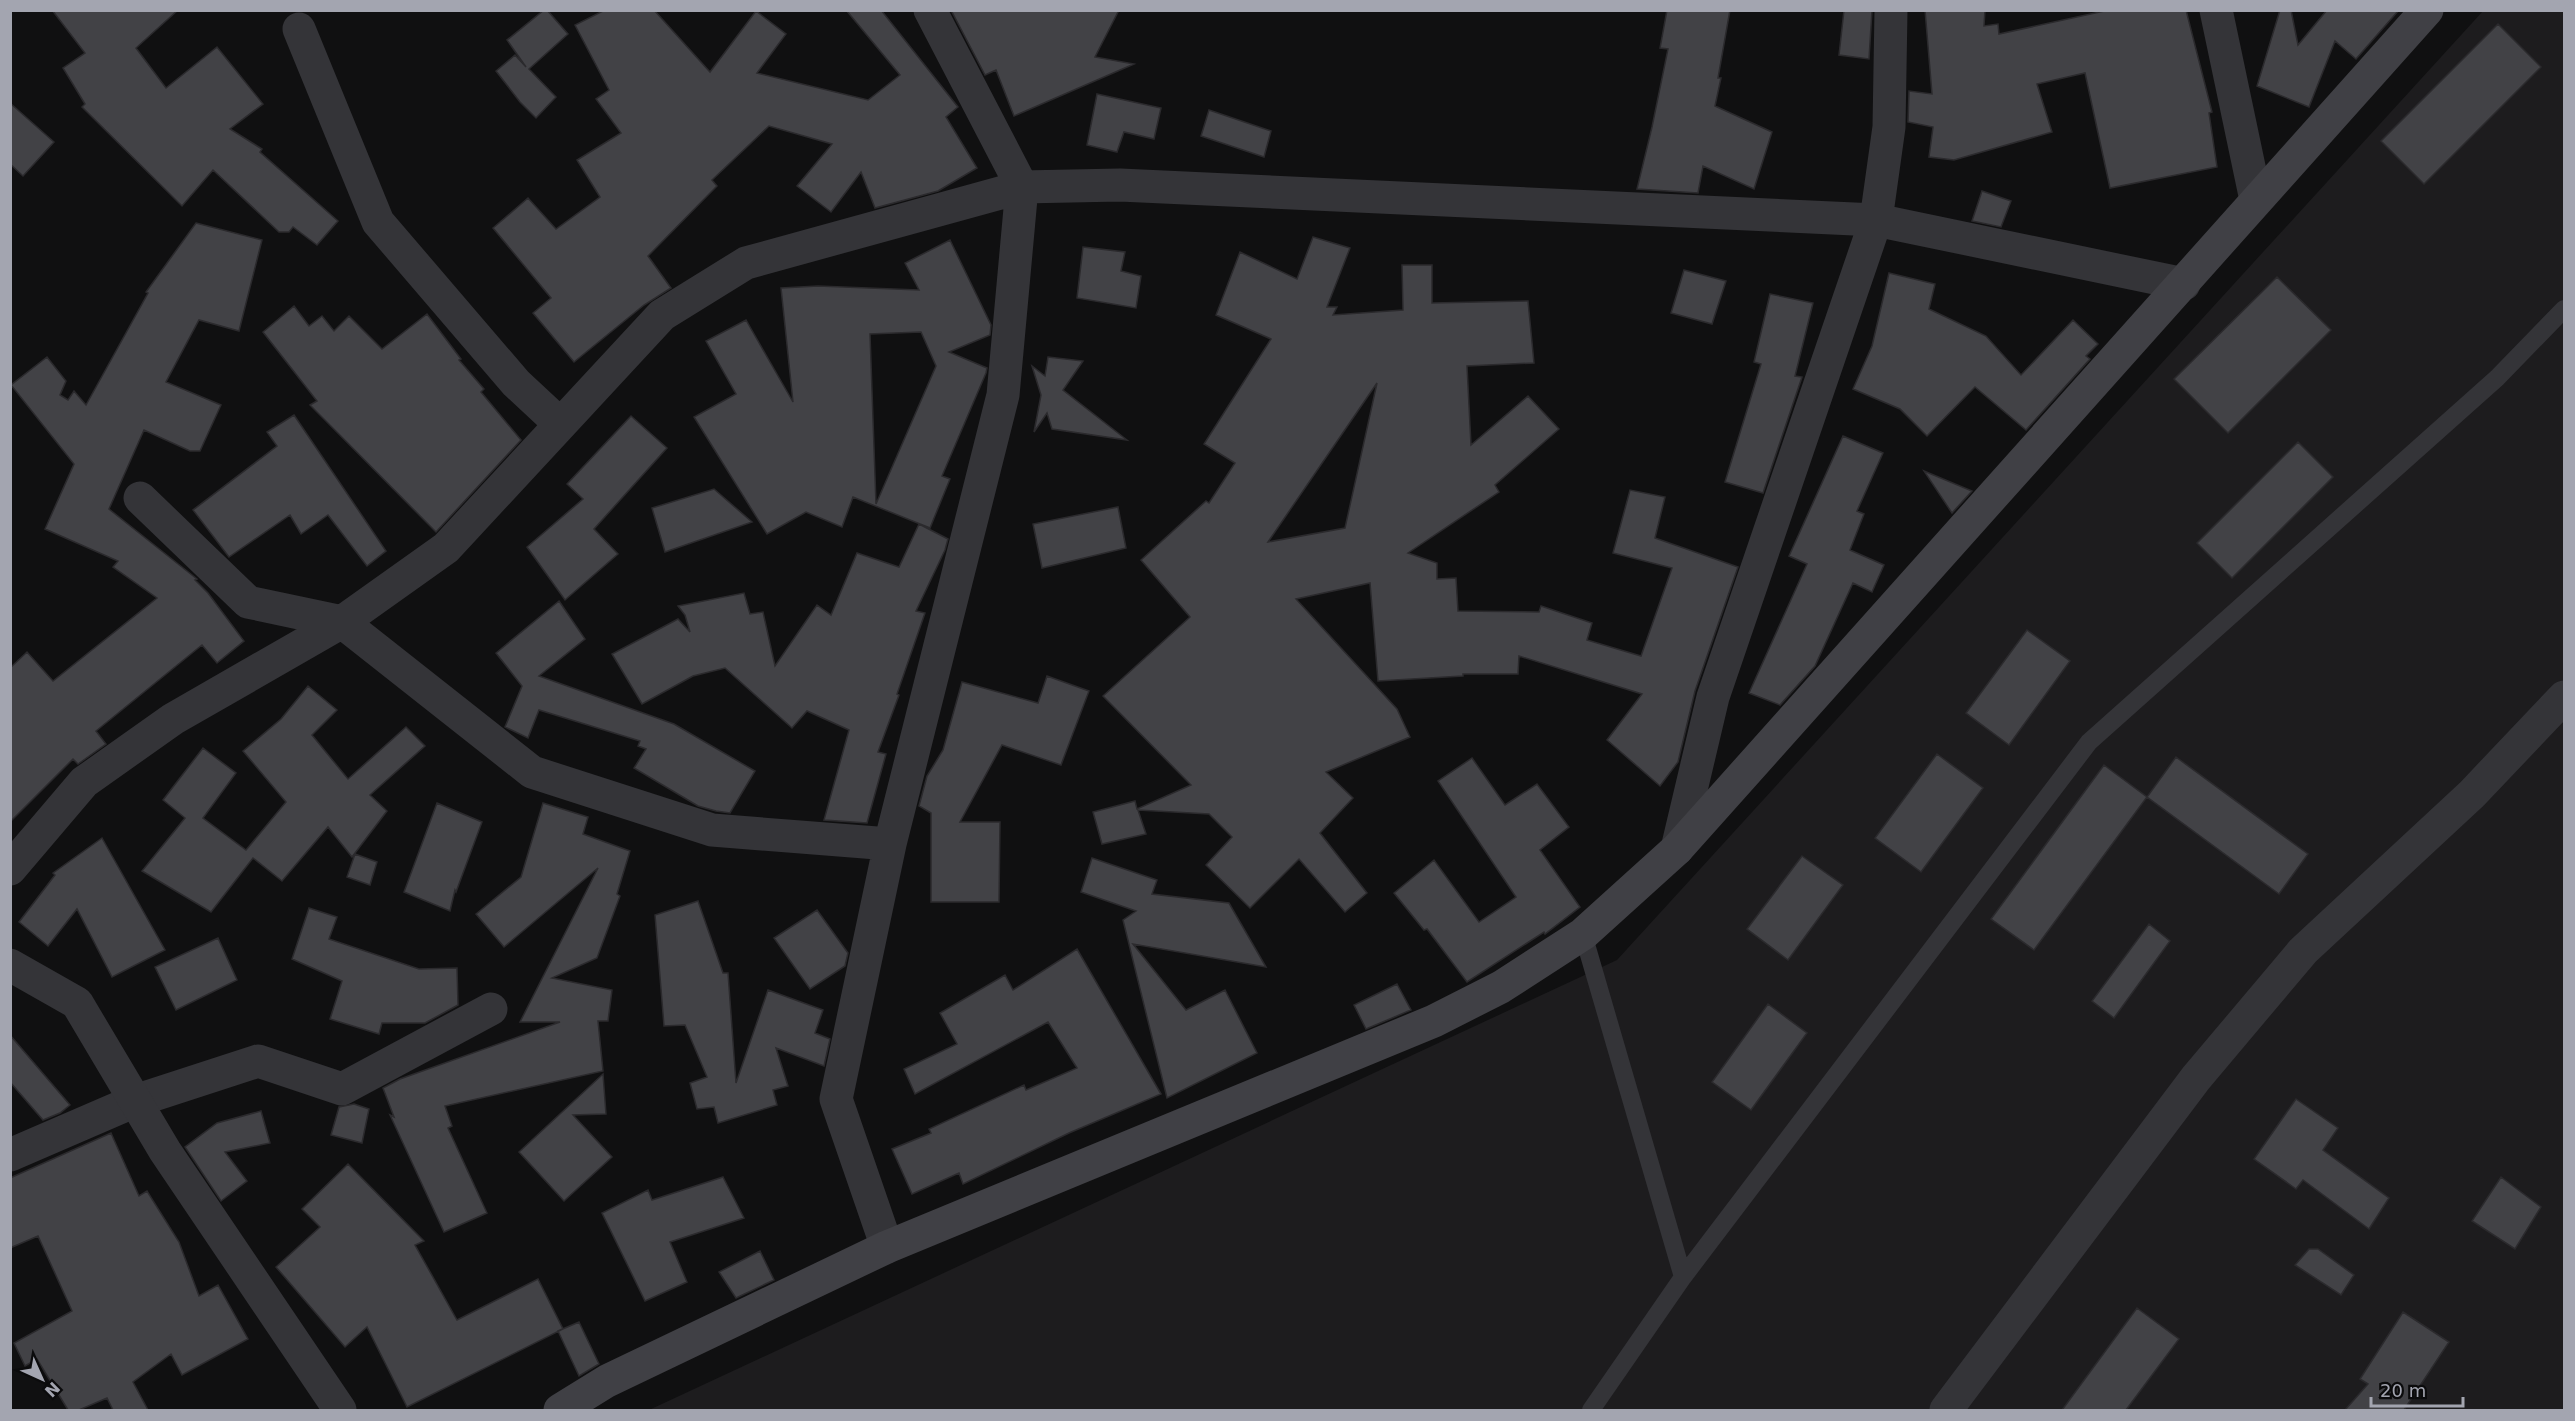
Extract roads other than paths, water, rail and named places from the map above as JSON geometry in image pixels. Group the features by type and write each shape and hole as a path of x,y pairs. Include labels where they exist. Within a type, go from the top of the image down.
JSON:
{"main road":[{"path":"560,1410 607,1381 887,1247 1434,1021 1501,987 1583,934 1677,849 2427,10"}],"street":[{"path":"887,1247 836,1098 890,844 1003,395 1022,187 930,10"},
{"path":"1677,849 1713,697 1876,220 1889,127 1891,10"},
{"path":"2216,10 2256,200"},
{"path":"299,29 378,222 516,383 560,424"},
{"path":"10,869 84,782 173,719 342,622 446,548 662,315 746,263 1022,187 1120,184 1876,220 2184,284"},
{"path":"140,498 248,602 342,622 532,772 712,830 890,844"},
{"path":"1946,1410 2196,1078 2303,951 2472,794 2565,697"},
{"path":"10,965 77,1003 165,1151 340,1410"},
{"path":"10,1155 135,1101 258,1061 342,1089 491,1009"}],"lane":[{"path":"1591,1410 1683,1277 2089,742 2498,378 2565,309"},
{"path":"1583,934 1683,1277"}]}
